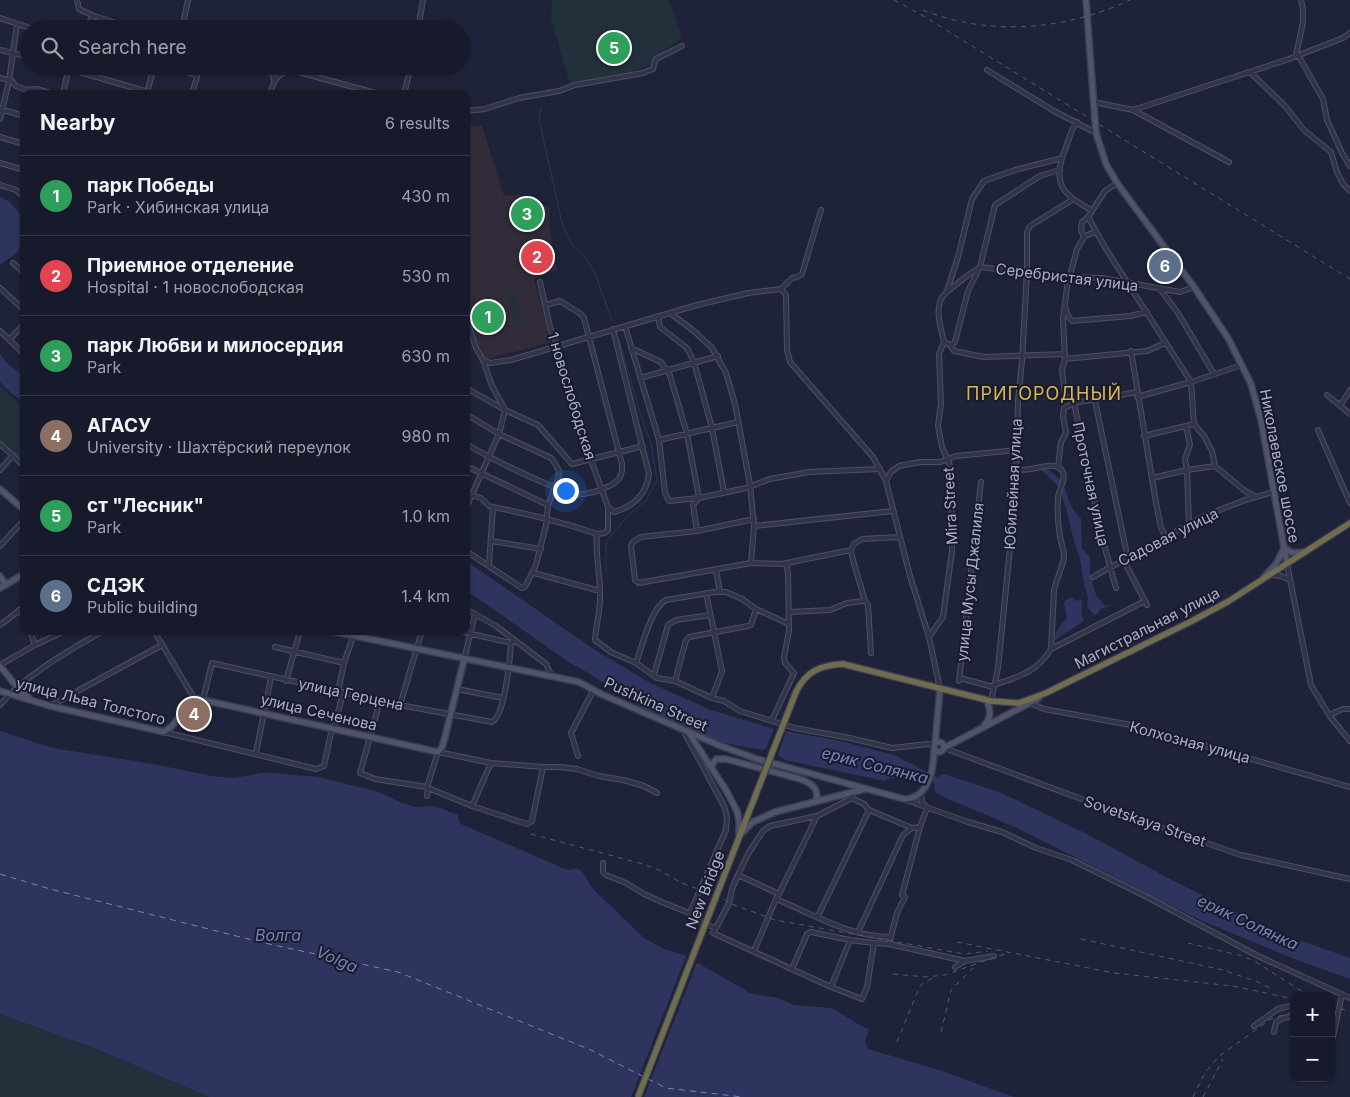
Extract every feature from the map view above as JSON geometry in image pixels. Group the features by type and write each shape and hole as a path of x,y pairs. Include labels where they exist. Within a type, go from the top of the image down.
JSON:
{"highway":[{"name":"Магистральная улица","path":"796,692 805,677 816,668 843,664 989,701 1019,702 1046,693 1229,601 1350,523"},
{"name":"New Bridge","path":"638,1097 796,692"}],"main road":[{"name":"Николаевское шоссе","path":"1086,0 1096,132 1106,164 1117,183 1194,287 1228,338 1251,384 1261,420 1286,564"},
{"path":"0,489 20,506"},
{"path":"1261,580 1276,564 1284,548 1293,554 1304,552"},
{"path":"0,576 6,584"},
{"path":"0,588 20,576"},
{"name":"Pushkina Street","path":"358,635 416,650 579,682 685,731 757,759 904,799"},
{"path":"438,752 442,747 464,660"},
{"path":"0,665 17,687 32,701"},
{"path":"933,768 940,689"},
{"name":"улица Льва Толстого","path":"0,692 50,706 164,732"},
{"path":"934,746 938,752 1046,693"},
{"path":"164,732 172,726 194,698"},
{"name":"улица Сеченова","path":"194,698 438,752"},
{"path":"979,729 985,725 990,716 989,701"},
{"path":"685,731 711,766 736,811 739,821 739,836"},
{"path":"904,799 916,797 928,782 933,768 944,749 942,742 938,742 934,746"},
{"path":"711,766 716,759 726,759 800,779 816,788 818,797 815,801"},
{"path":"739,836 753,822 762,817 815,801 852,795 865,789"}],"street":[{"path":"77,0 78,8 107,20"},
{"path":"184,20 188,0"},
{"path":"420,20 423,0"},
{"path":"1301,0 1304,21 1298,39 1297,56 1323,99 1327,120 1350,166"},
{"path":"91,20 94,16"},
{"path":"0,18 18,24 9,81 0,119"},
{"path":"1132,110 1297,56 1343,38 1350,33"},
{"path":"470,111 485,109 519,98 559,91 574,85 643,74 653,69 656,59 682,46"},
{"path":"0,50 20,55"},
{"path":"987,70 1054,111 1096,132"},
{"path":"1250,72 1285,106 1304,130 1331,152 1337,172 1343,184 1350,191"},
{"path":"64,90 67,75"},
{"path":"91,75 139,90"},
{"path":"149,90 152,75"},
{"path":"193,90 197,75"},
{"path":"273,75 274,80"},
{"path":"271,90 274,80 278,75"},
{"path":"309,75 363,90"},
{"path":"405,90 409,75"},
{"path":"0,78 12,81 16,86 27,90 40,90"},
{"path":"1094,102 1132,110 1229,162"},
{"path":"1,109 20,115"},
{"path":"1077,122 1072,130 1058,170 1060,182 1072,200 1091,210"},
{"path":"0,137 20,143"},
{"path":"1058,170 1040,176 995,205 980,267 968,291 955,342 950,344 944,342 939,315 941,299 947,292 958,257 972,199 984,181 1015,170 1062,158"},
{"path":"0,163 20,169"},
{"name":"Проточная улица","path":"1116,588 1109,567 1074,403 1064,392 1062,367 1065,356 1063,319 1065,304 1075,254 1084,237 1081,225 1105,191 1117,183"},
{"path":"0,185 16,190 20,194"},
{"name":"Юбилейная улица","path":"989,701 998,668 1016,469 1028,229 1072,200"},
{"path":"483,360 490,362 505,361 697,305 748,292 781,289 792,278 802,274 822,210"},
{"path":"1088,217 1191,382 1194,424 1208,443 1215,466 1245,491 1256,496"},
{"path":"1084,237 1096,231"},
{"path":"13,263 20,269"},
{"name":"Серебристая улица","path":"947,292 968,274 980,267 1069,277 1102,278 1180,292 1194,287"},
{"name":"1 новослободская","path":"540,282 550,327 591,460 608,507"},
{"path":"0,288 20,306"},
{"path":"781,289 786,295 787,350 790,362 812,390 873,457 886,481 899,537 929,637 940,689"},
{"path":"1160,289 1178,313 1214,374"},
{"path":"470,446 502,464 555,488 579,494 616,484 620,479 622,468 619,452 584,318 581,314 560,301 546,305"},
{"path":"1065,304 1068,316 1072,321 1130,316 1148,312"},
{"path":"670,313 704,340 718,356 726,373 750,485 754,519 751,563"},
{"path":"658,316 660,326 687,348 694,362 712,428 724,492"},
{"path":"625,326 659,440 665,493 669,501 699,498 774,478 809,472 880,469"},
{"path":"10,340 20,329"},
{"path":"470,329 492,386 505,410 499,434 471,495 481,498 489,506 536,518 546,518 597,534 605,533 608,530 608,507"},
{"path":"608,507 614,512 625,510 645,490 649,478 649,469 615,329"},
{"path":"0,331 20,350"},
{"name":"Mira Street","path":"929,637 943,617 952,552 951,472 942,447 938,426 941,404 939,354 944,342"},
{"path":"950,344 952,350 956,352 984,357 1065,356 1147,351 1165,343"},
{"path":"631,348 661,362 668,369 687,434 699,498"},
{"path":"1131,352 1161,528 1166,537"},
{"path":"640,378 718,356"},
{"path":"1051,649 1055,580 1064,558 1060,535 1058,490 1064,481 1062,472 1058,467 1061,442 1066,433 1063,411 1074,403 1095,398 1137,394 1191,382 1242,365"},
{"path":"470,390 505,410 538,425 572,464 643,446"},
{"path":"1340,406 1350,390"},
{"path":"1327,395 1350,414"},
{"path":"993,686 1038,666 1051,649 1146,603 1124,561 1126,550 1095,398"},
{"path":"470,416 499,434 552,460 559,472 548,505 541,549 534,573 527,585 522,588 470,553"},
{"path":"659,440 738,422"},
{"path":"1144,436 1194,424"},
{"path":"1186,426 1190,444 1185,459 1189,524"},
{"path":"1318,430 1350,504"},
{"path":"0,444 20,462"},
{"path":"886,481 896,467 920,462 940,462 956,456 1017,450"},
{"path":"0,470 13,455"},
{"path":"1016,469 1027,471 1044,466 1058,467"},
{"path":"1152,478 1215,466"},
{"path":"470,468 548,505"},
{"name":"улица Мусы Джалиля","path":"980,482 960,679 993,686"},
{"name":"Садовая улица","path":"1093,577 1109,567 1162,542 1166,537 1202,517 1256,496 1273,492"},
{"path":"697,530 693,505 699,498"},
{"path":"489,565 493,507"},
{"path":"754,526 893,511"},
{"path":"754,519 697,530 641,537 633,542 631,546 635,580 639,583 751,563 786,563 851,550"},
{"path":"0,546 20,524"},
{"path":"597,534 600,608 596,640 611,652 636,663 662,680 676,681 712,698 724,701 740,711 795,728 892,748 928,744 934,746"},
{"path":"871,653 868,605 863,601 851,550 854,544 862,539 899,537"},
{"path":"491,541 541,549"},
{"path":"772,720 794,673 785,663 784,657 789,632 788,573 786,563"},
{"path":"1286,564 1308,678 1313,690 1329,715 1350,741"},
{"path":"716,570 720,592"},
{"path":"534,573 600,591"},
{"path":"1269,575 1289,579"},
{"path":"636,663 653,615 666,600 706,593 726,592 742,599 756,609 789,624"},
{"path":"706,593 722,671 712,698"},
{"path":"789,612 830,610 847,603 863,601"},
{"path":"676,681 687,638 751,625 756,609"},
{"path":"0,625 20,610"},
{"path":"470,611 496,626 512,642 548,666 552,676"},
{"path":"470,630 475,614"},
{"path":"654,675 670,622 710,615"},
{"path":"470,633 512,642"},
{"path":"31,635 35,645"},
{"path":"0,665 56,635"},
{"path":"0,705 17,687 71,649 96,635"},
{"path":"156,635 194,698"},
{"path":"286,681 299,635"},
{"path":"338,692 344,664 354,635"},
{"path":"400,705 421,635"},
{"path":"464,660 469,635"},
{"path":"456,689 503,698 512,642"},
{"path":"50,706 162,645"},
{"path":"275,648 344,664"},
{"name":"улица Герцена","path":"203,700 212,663 380,701 490,722 494,722 497,719 503,698"},
{"path":"256,753 271,677"},
{"path":"578,756 571,734 594,690"},
{"path":"333,728 343,693"},
{"path":"380,701 360,773 374,779 428,787 501,817 529,824 532,821 543,767"},
{"name":"Колхозная улица","path":"1030,703 1044,709 1131,725 1350,787"},
{"path":"1329,715 1343,709 1350,709"},
{"name":"улица Льва Толстого","path":"164,732 316,769 322,767 333,728"},
{"path":"685,731 724,806 727,817 726,830 689,913"},
{"name":"Sovetskaya Street","path":"944,749 1241,855 1350,879"},
{"path":"426,796 438,752 491,763 576,769 644,786 657,793"},
{"path":"472,806 491,763"},
{"path":"921,793 922,802 928,808"},
{"path":"874,943 864,999 831,987 713,933 729,903 732,889 748,854 763,831 770,826 817,816 852,795 869,810 912,828 920,827"},
{"path":"904,799 1002,832 1036,848 1072,860 1134,890 1258,956 1350,998"},
{"path":"889,944 897,913 906,897 902,895 920,827 928,808"},
{"path":"818,916 869,810"},
{"path":"754,951 776,899 817,816"},
{"path":"858,932 903,835 912,828"},
{"path":"603,863 603,872 606,875 689,913 697,921 716,928"},
{"path":"738,875 779,894"},
{"path":"776,899 846,929 881,937 891,937"},
{"path":"792,969 807,934 811,932 850,940 889,944 965,961"},
{"path":"831,987 850,940"},
{"path":"955,966 965,961 994,956"},
{"path":"1335,1028 1342,994"},
{"path":"1254,1026 1278,1008 1290,1006"},
{"path":"1274,1032 1276,1022 1290,1017"}],"shaded area":[{"path":"552,0 669,0 682,38 655,57 652,65 622,75 570,84 551,18"},
{"path":"470,126 482,126 504,196 519,194 524,198 533,197 550,209 549,224 557,270 534,279 551,342 488,359 482,355 470,317"},
{"path":"507,291 515,294 523,325 516,325"},
{"path":"486,302 490,303 495,319 492,323 495,333 488,336 484,334 477,307"},
{"path":"0,386 20,404 20,459 0,440"},
{"path":"0,1014 94,1048 209,1097 0,1097"}],"water":[{"path":"0,197 12,204 20,216 20,248 0,265"},
{"path":"0,354 20,374 20,399 0,382"},
{"path":"1043,468 1052,473 1063,484 1071,505 1081,519 1082,549 1090,557 1090,574 1096,595 1104,605 1112,605 1101,609 1097,614 1094,615 1087,607 1088,598 1080,558 1058,486 1042,471"},
{"name":"ерик Солянка","path":"470,564 595,650 650,683 711,710 774,729 840,741 894,755 937,777 944,774 999,792 1085,833 1233,911 1288,936 1350,958 1350,979 1292,958 1200,920 1015,827 941,796 935,792 934,782 926,779 889,778 885,781 785,760 767,747 763,750 720,742 692,732 649,711 573,665 470,593"},
{"path":"1070,597 1077,601 1081,599 1084,621 1055,640 1057,631 1067,619 1064,603"},
{"name":"Волга","path":"0,731 53,748 212,776 234,778 261,773 273,773 318,777 379,792 415,807 435,806 458,815 461,824 565,869 578,869 585,875 594,890 644,938 664,949 684,955 752,994 779,998 794,1005 831,1008 869,1029 865,1042 868,1049 936,1069 1014,1097 209,1097 94,1048 0,1014"}],"pier":[{"path":"775,727 787,729 777,757 767,750 765,751"},
{"path":"687,954 698,960 644,1097 631,1097"}],"waterway":[{"path":"541,107 539,119 562,223 571,243 588,261 596,276 612,321"},
{"path":"606,572 606,542 628,515 645,502 657,480 651,443 641,416 619,339"}],"ferry route":[{"path":"0,874 50,889 260,942 398,972 591,1050 644,1077"},
{"path":"648,1079 666,1088 742,1097"}],"railway":[{"path":"894,0 925,17 1350,279"},
{"path":"923,10 949,19 975,24 1001,27 1028,26 1080,18 1130,0"},
{"path":"531,834 643,864 659,870 682,883 706,892"},
{"path":"724,899 729,903 775,920 965,954 988,951"},
{"path":"1081,939 1223,970 1258,982 1274,990"},
{"path":"957,942 1114,973 1233,986 1290,998"},
{"path":"1188,943 1243,956 1256,962 1303,992"},
{"path":"893,974 926,977 945,975 1007,954"},
{"path":"941,1032 951,990 973,968"},
{"path":"897,1042 919,988 923,983 933,978"},
{"path":"1335,1006 1350,1012"},
{"path":"1193,1097 1205,1073 1218,1057 1271,1019 1290,1012"},
{"path":"1203,1097 1223,1059"}],"place":[{"name":"ст \"Лесник\"","path":"614,48"},
{"name":"парк Любви и милосердия","path":"527,214"},
{"name":"Приемное отделение","path":"537,257"},
{"name":"СДЭК","path":"1165,266"},
{"name":"парк Победы","path":"488,317"},
{"name":"АГАСУ","path":"194,714"}],"district":[{"name":"ПРИГОРОДНЫЙ","path":"1044,393"}],"water label":[{"name":"Volga","path":"337,959"}]}
